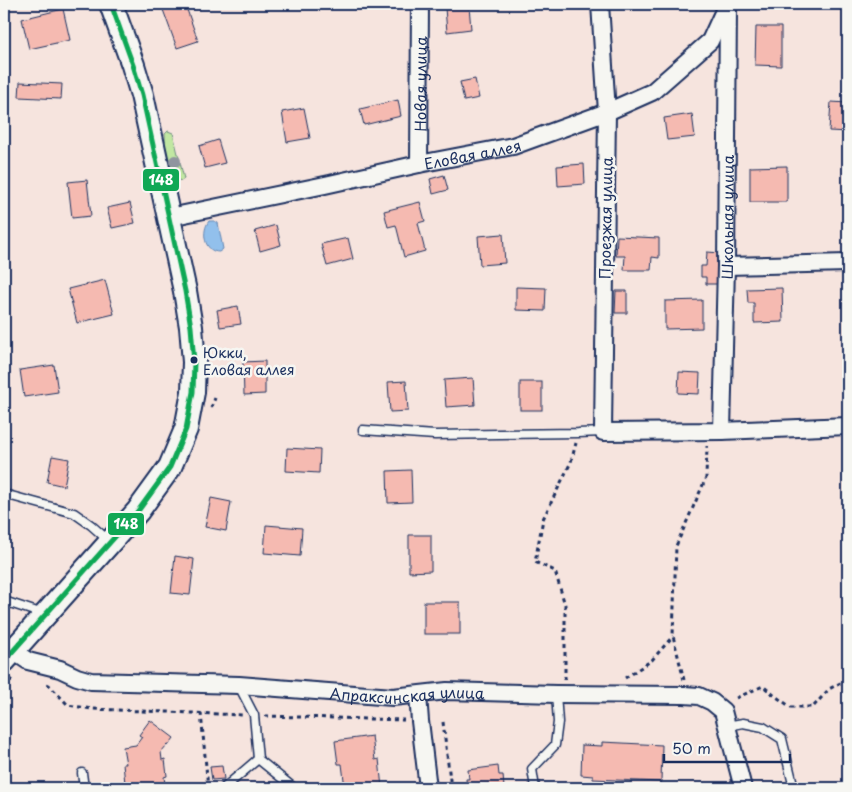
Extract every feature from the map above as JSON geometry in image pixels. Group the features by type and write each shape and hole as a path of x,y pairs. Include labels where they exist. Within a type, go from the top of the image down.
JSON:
{"main road":[{"path":"8,656 138,511 170,467 186,429 193,392 191,327 170,217 142,95 111,4"}],"street":[{"name":"Новая улица","path":"419,164 420,4"},
{"name":"Проезжая улица","path":"600,4 607,112 602,432"},
{"name":"Еловая аллея","path":"170,217 513,146 607,112 652,92 698,52 710,41 728,4"},
{"name":"Школьная улица","path":"722,431 726,266 728,4"},
{"path":"726,266 848,263"},
{"path":"602,432 722,431 848,426"},
{"name":"Апраксинская улица","path":"8,656 91,680 239,685 393,697 446,691 560,688 699,696 712,702 723,711 743,788"},
{"path":"418,695 428,788"}],"lane":[{"path":"363,430 436,435 602,432"},
{"path":"4,494 74,514 91,524 110,542"},
{"path":"4,601 45,615"},
{"path":"239,685 254,715 258,759 294,788"},
{"path":"535,788 532,769 555,745 560,688"},
{"path":"728,726 743,723 763,727 782,740 794,788"},
{"path":"224,788 258,759"},
{"path":"82,773 84,788"}],"path":[{"path":"684,695 685,684 673,636 676,546 706,478 706,446 722,431"},
{"path":"560,688 565,605 555,571 535,562 543,519 571,462 578,433"},
{"path":"624,678 652,660 673,636"},
{"path":"736,698 763,686 791,707 813,707 829,689 848,679"},
{"path":"41,682 50,685 68,705 92,709 405,720"},
{"path":"201,713 208,788"},
{"path":"443,722 451,788"}],"green space":[{"path":"168,131 173,133 184,179 181,181 171,173 166,161 165,134"}],"water":[{"path":"209,221 218,223 223,249 219,252 210,249 205,240 205,230"}],"building":[{"path":"170,4 185,4 198,41 177,48 162,7"},
{"path":"469,6 471,29 447,32 445,8"},
{"path":"63,9 70,40 29,49 22,19"},
{"path":"756,27 781,27 781,66 755,65"},
{"path":"475,79 479,98 464,101 460,82"},
{"path":"20,82 62,84 61,99 19,97"},
{"path":"398,100 401,116 364,125 360,109"},
{"path":"831,102 848,103 848,132 829,131"},
{"path":"304,108 310,138 287,142 282,112"},
{"path":"692,114 695,137 667,140 664,118"},
{"path":"218,140 225,163 205,168 199,146"},
{"path":"584,164 585,184 558,186 557,166"},
{"path":"787,166 787,202 750,202 750,167"},
{"path":"444,175 448,190 433,194 430,179"},
{"path":"87,180 91,216 72,218 68,182"},
{"path":"420,202 425,221 418,223 425,251 404,257 396,225 388,227 384,211"},
{"path":"130,203 135,223 112,228 107,208"},
{"path":"276,225 281,245 260,251 255,231"},
{"path":"503,234 505,263 480,265 478,236"},
{"path":"617,236 659,238 659,258 652,257 651,270 624,270 625,256 616,256"},
{"path":"348,238 353,259 327,266 321,244"},
{"path":"707,252 721,253 720,284 706,284 706,277 701,277 701,266 706,266"},
{"path":"105,280 114,314 77,323 68,289"},
{"path":"516,287 546,288 545,311 516,310"},
{"path":"782,288 783,322 754,323 754,303 748,303 747,289"},
{"path":"616,291 627,291 627,313 615,313"},
{"path":"702,300 702,328 665,329 665,301"},
{"path":"238,306 241,324 220,327 217,310"},
{"path":"265,361 265,394 244,395 243,362"},
{"path":"54,365 58,392 24,397 20,370"},
{"path":"679,372 700,373 699,394 678,393"},
{"path":"473,378 475,405 446,407 444,380"},
{"path":"406,381 408,411 390,412 388,382"},
{"path":"520,382 542,382 542,410 520,410"},
{"path":"287,448 320,450 319,473 286,471"},
{"path":"52,456 69,459 64,486 47,482"},
{"path":"411,470 412,502 388,503 387,471"},
{"path":"211,498 231,502 226,531 205,527"},
{"path":"266,525 302,528 300,556 264,553"},
{"path":"409,535 431,535 431,571 409,572"},
{"path":"175,556 194,559 190,595 171,593"},
{"path":"424,602 460,602 460,634 424,634"},
{"path":"150,720 174,738 161,752 162,760 165,759 167,776 164,777 165,784 170,788 129,788 128,782 125,783 123,764 126,764 123,747 136,745 142,737 139,735"},
{"path":"372,736 375,760 379,759 382,788 345,788 342,764 338,764 335,741"},
{"path":"602,742 662,745 661,782 593,779 593,776 581,775 582,745 602,746"},
{"path":"222,766 224,779 212,780 210,767"},
{"path":"498,766 499,775 503,775 504,788 467,788 468,770"}],"transit line":[{"name":"148","path":"4,661 138,511 170,467 186,429 193,392 194,362 185,291 142,95 111,4"}],"place":[{"name":"Юкки, Еловая аллея","path":"194,360"}]}
